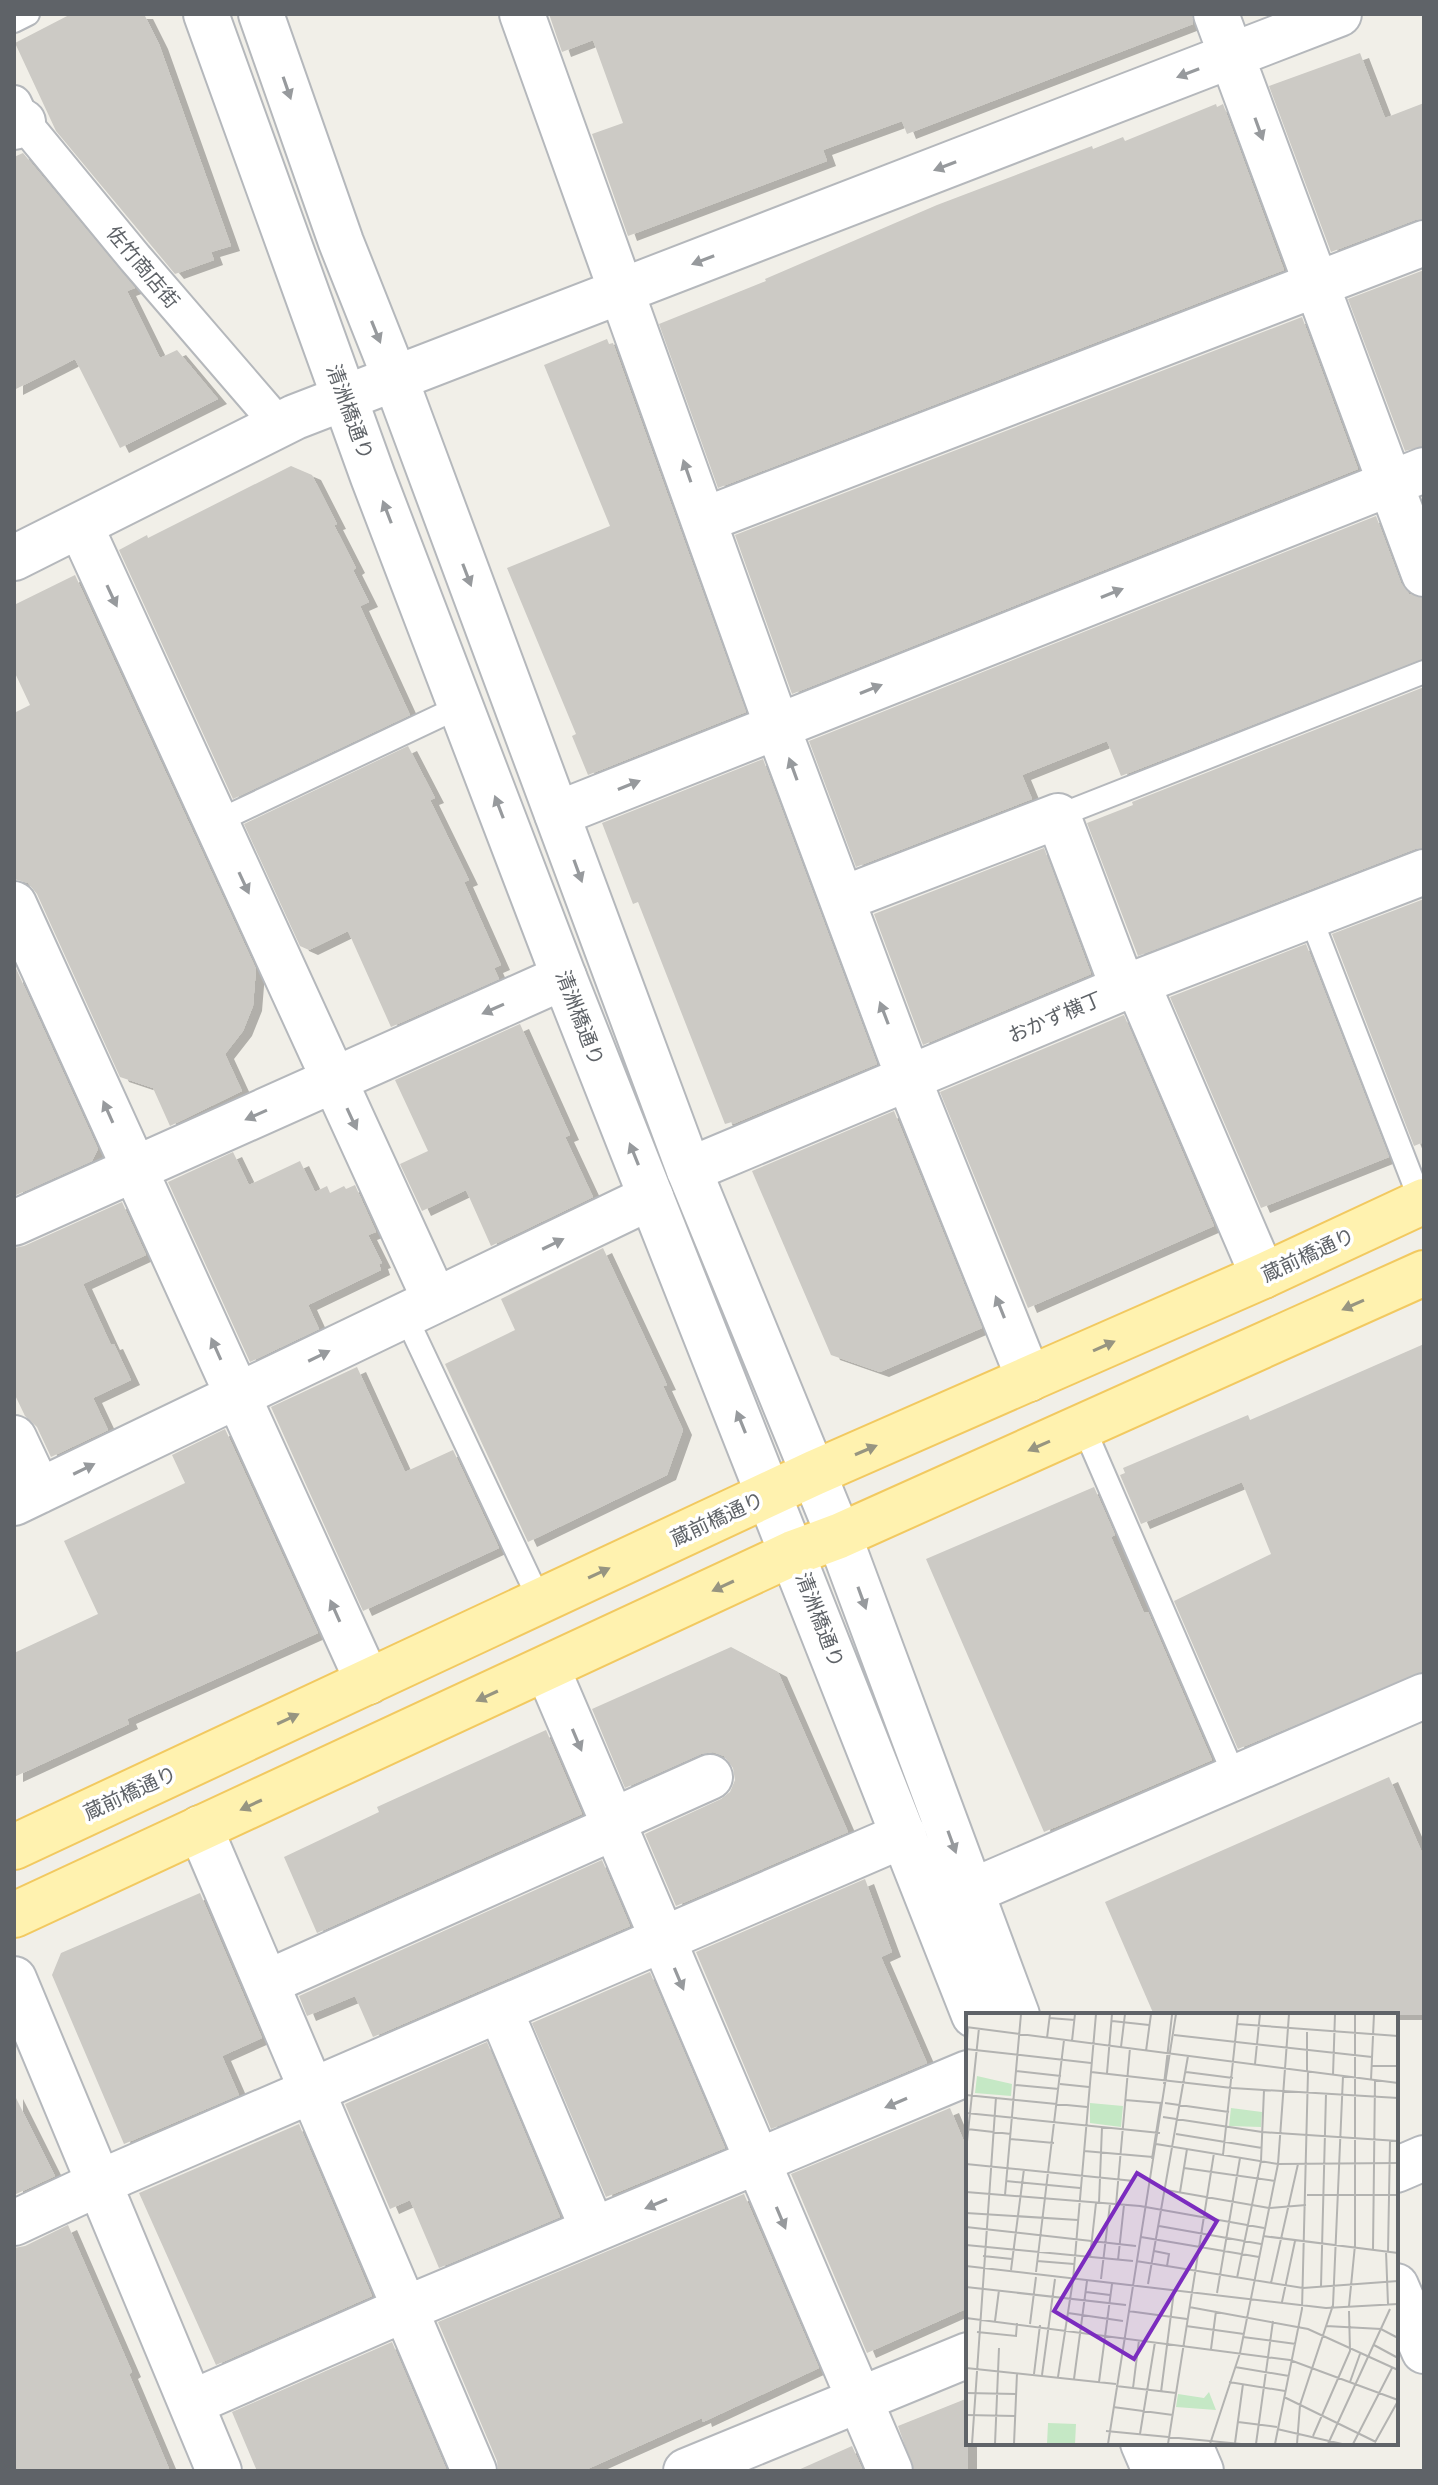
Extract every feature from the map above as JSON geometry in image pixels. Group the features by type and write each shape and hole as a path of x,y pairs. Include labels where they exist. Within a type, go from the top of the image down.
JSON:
{"main road":[{"name":"蔵前橋通り","path":"14,1847 814,1473 1263,1276 1422,1202"},
{"path":"14,1915 793,1553 839,1536 1424,1273"}],"street":[{"name":"清洲橋通り","path":"206,14 373,477 564,977 973,2013"},
{"path":"261,14 341,242 395,378 689,1170 839,1536 1016,2013"},
{"path":"522,14 777,726 909,1078 1029,1379"},
{"path":"1216,14 1316,284 1407,477 1424,574"},
{"path":"14,558 279,425 346,397 1339,14"},
{"name":"佐竹商店街","path":"17,118 279,425"},
{"path":"704,520 1424,243"},
{"path":"557,814 1407,477"},
{"path":"80,525 334,1080 420,1307"},
{"path":"842,899 1058,816 1130,985 1263,1276"},
{"name":"おかず横丁","path":"689,1170 1130,985 1424,872"},
{"path":"14,904 368,1682"},
{"path":"14,1223 564,977"},
{"path":"14,1438 26,1497 651,1197"},
{"path":"547,1668 890,2471"},
{"path":"970,1892 1424,1696"},
{"path":"266,1983 710,1777"},
{"path":"200,1828 474,2471"},
{"path":"14,2223 99,2183 904,1835"},
{"path":"14,1979 219,2471"},
{"path":"500,2010 593,2230"},
{"path":"191,2403 405,2309 966,2074"},
{"path":"1398,2169 1424,2158"},
{"path":"1398,2291 1424,2351"},
{"path":"686,2471 966,2356"},
{"path":"1144,2445 1155,2471"},
{"path":"1190,2445 1201,2471"}],"lane":[{"path":"14,21 28,14"},
{"path":"1058,816 1424,672"},
{"path":"216,822 461,706"},
{"path":"1310,916 1422,1202"},
{"path":"420,1307 540,1601"},
{"path":"1083,1426 1235,1777"}],"building":[{"path":"71,14 144,14 159,44 231,246 211,252 214,260 175,274 56,131 15,43"},
{"path":"549,14 1192,14 1193,24 907,134 902,121 823,150 827,161 628,236 592,134 623,123 593,40 562,52"},
{"path":"1360,53 1385,118 1424,103 1424,219 1331,252 1269,86"},
{"path":"1216,104 1217,107 1223,104 1284,270 718,488 659,324 766,281 937,205 1092,146 1093,149 1123,137 1125,141"},
{"path":"23,153 135,288 127,291 160,358 177,350 218,399 120,448 75,359 14,390 14,157"},
{"path":"1424,270 1424,446 1405,451 1348,299"},
{"path":"1302,317 1358,469 792,694 735,535"},
{"path":"607,339 609,344 613,343 746,712 588,775 572,736 576,734 507,568 610,526 544,365"},
{"path":"291,466 312,475 337,524 334,525 369,602 360,606 410,715 233,799 119,550"},
{"path":"1376,516 1401,583 1409,594 1424,598 1424,658 1121,776 1107,741 1022,775 1032,799 856,867 809,741"},
{"path":"75,575 256,969 253,1006 243,1031 225,1054 242,1091 170,1126 153,1088 120,1077 37,894 28,883 14,879 14,713 30,705 14,671 14,605"},
{"path":"1424,687 1424,848 1138,956 1087,823 1133,805 1132,802"},
{"path":"408,746 435,798 430,800 469,880 464,882 501,965 494,968 499,979 391,1027 348,931 309,950 300,946 244,824"},
{"path":"763,759 877,1064 733,1124 725,1124 638,902 633,904 602,823"},
{"path":"1044,848 1091,974 923,1045 874,914"},
{"path":"1424,899 1424,1142 1414,1146 1332,934"},
{"path":"1306,944 1389,1157 1261,1208 1170,997"},
{"path":"14,964 98,1149 92,1161 14,1196"},
{"path":"1124,1015 1214,1226 1028,1308 940,1092"},
{"path":"520,1024 570,1135 565,1137 593,1197 491,1246 466,1190 422,1211 400,1164 428,1151 395,1080"},
{"path":"894,1111 982,1328 880,1372 831,1355 752,1171"},
{"path":"233,1152 249,1185 300,1161 315,1192 327,1186 330,1193 344,1186 346,1189 355,1185 376,1232 368,1235 382,1263 379,1264 381,1270 308,1305 319,1329 250,1362 168,1182"},
{"path":"122,1202 146,1255 83,1284 131,1380 93,1398 108,1430 51,1457 37,1427 25,1416 14,1393 14,1248"},
{"path":"603,1248 667,1385 663,1386 683,1430 667,1475 528,1542 445,1364 515,1330 501,1299"},
{"path":"1424,1344 1424,1671 1238,1749 1174,1601 1271,1554 1242,1482 1141,1524 1120,1475 1125,1473 1123,1468 1248,1415 1250,1420"},
{"path":"357,1367 405,1472 453,1450 499,1548 363,1611 271,1407"},
{"path":"225,1429 318,1633 127,1719 129,1724 14,1777 14,1653 98,1614 64,1541 185,1483 172,1455"},
{"path":"1094,1487 1115,1535 1111,1537 1144,1613 1148,1612 1212,1760 1044,1832 926,1559"},
{"path":"731,1647 778,1672 848,1832 676,1906 645,1834 721,1799 730,1792 735,1780 733,1768 724,1756 713,1752 701,1754 625,1788 592,1709"},
{"path":"546,1730 582,1814 317,1933 284,1857 379,1812 377,1807"},
{"path":"1389,1777 1424,1857 1424,2015 1153,2013 1105,1902"},
{"path":"602,1860 630,1926 373,2037 355,1996 307,2016 299,1996"},
{"path":"865,1879 892,1952 881,1957 927,2063 771,2129 696,1952"},
{"path":"200,1893 262,2038 222,2056 239,2095 124,2144 52,1975 61,1953"},
{"path":"650,1972 725,2148 606,2197 532,2023"},
{"path":"487,2042 560,2217 439,2268 410,2200 390,2209 345,2104"},
{"path":"14,2094 55,2176 14,2195"},
{"path":"950,2108 966,2146 966,2309 867,2353 791,2174"},
{"path":"299,2124 372,2296 216,2365 139,2193"},
{"path":"744,2194 819,2368 703,2422 702,2418 583,2471 498,2471 497,2461 438,2322"},
{"path":"68,2225 132,2372 129,2374 170,2471 14,2471 14,2248 25,2246"},
{"path":"392,2342 447,2471 257,2471 232,2412"},
{"path":"966,2399 968,2471 914,2471 898,2426"},
{"path":"852,2446 863,2471 796,2471"}]}
